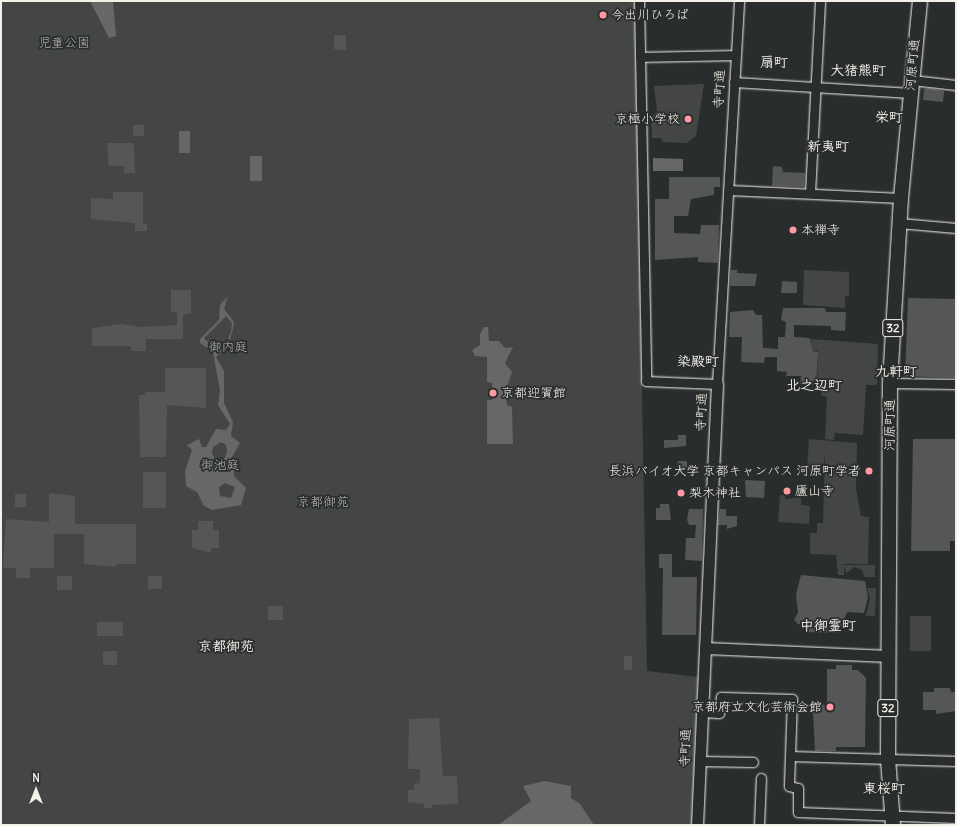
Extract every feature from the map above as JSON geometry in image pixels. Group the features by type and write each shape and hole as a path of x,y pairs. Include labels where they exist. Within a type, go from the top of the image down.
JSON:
{"main road":[{"name":"河原町通","path":"892,820 888,759 890,383 899,223 920,1"}],"street":[{"path":"639,1 646,381 718,384"},
{"name":"寺町通","path":"697,825 704,648 739,1"},
{"path":"810,193 820,1"},
{"path":"640,57 735,55"},
{"path":"734,82 816,87 911,87 956,85"},
{"path":"729,190 901,198"},
{"path":"899,223 956,228"},
{"path":"890,383 956,384"},
{"path":"704,648 888,656"},
{"path":"702,712 720,713 721,696 792,699 789,786 798,788 798,812 892,820 956,818"},
{"path":"790,756 956,761"},
{"path":"700,761 753,762"},
{"path":"759,825 761,778"}],"green space":[{"name":"京都御苑","path":"1,1 635,1 647,671 698,677 692,825 1,825"},
{"path":"704,84 696,136 687,143 663,142 661,138 652,138 651,118 657,111 654,86"},
{"path":"804,270 849,272 849,295 845,297 845,308 803,305"},
{"path":"811,339 878,344 877,385 866,385 863,435 835,433 834,440 825,439 827,396 821,396 822,384 817,384 818,351 813,350"},
{"path":"809,439 857,443 856,489 861,516 869,517 868,564 844,564 844,575 838,575 836,555 810,554 810,533 817,533 817,523 823,523 825,455 823,469 807,469"},
{"path":"780,495 785,495 785,499 801,497 801,505 810,506 809,524 778,522"},
{"path":"844,565 875,565 875,577 864,577 862,570 855,567 846,573"},
{"path":"867,588 876,588 875,616 866,616 870,598"},
{"path":"910,616 931,616 931,651 910,651"}],"shaded area":[{"path":"90,1 113,1 116,36 109,38"},
{"path":"179,131 190,131 190,153 179,153"},
{"path":"250,156 262,156 262,181 250,181"},
{"path":"653,158 683,159 683,171 653,171"},
{"path":"228,296 224,309 234,322 229,343 216,357 224,371 224,403 233,422 231,436 240,443 229,462 234,465 234,476 246,488 241,505 212,510 204,506 197,492 186,486 185,471 192,450 187,445 199,439 202,447 206,447 216,429 226,430 230,424 218,405 220,391 213,352 200,343 200,339 219,320 220,305","holes":["226,316 232,323 231,332 227,342 216,351 204,338","221,442 226,445 227,451 225,458 217,460 212,454 213,447","225,483 235,487 231,498 220,496 219,487"]},
{"path":"484,327 488,327 489,341 499,341 505,348 513,347 505,363 512,372 505,392 507,405 512,407 513,444 487,444 487,400 492,400 492,383 487,382 487,357 475,356 472,350 480,345 480,334"},
{"path":"545,781 571,786 571,798 580,804 594,825 498,825 531,801 523,786"}],"building":[{"path":"334,35 346,35 346,50 334,49"},
{"path":"929,88 944,91 943,102 923,100 924,89"},
{"path":"133,125 144,125 144,136 133,136"},
{"path":"107,143 134,143 135,173 124,173 124,166 109,166"},
{"path":"773,166 782,167 783,172 805,173 804,187 772,186"},
{"path":"669,177 720,177 720,187 714,187 714,195 691,199 688,216 674,216 674,233 700,234 701,225 719,225 718,263 698,262 698,257 655,260 655,199 669,199"},
{"path":"113,192 143,192 143,224 147,224 147,231 135,231 135,223 91,219 91,198 113,199"},
{"path":"731,270 738,270 737,273 757,274 755,286 730,286"},
{"path":"782,281 797,282 797,293 781,293"},
{"path":"171,290 191,290 191,313 183,315 183,339 146,339 146,351 131,351 131,346 92,346 92,328 121,324 141,327 177,325 177,312 171,312"},
{"path":"908,298 956,299 956,378 905,376"},
{"path":"783,308 825,308 826,312 846,312 845,331 831,330 831,326 794,325 794,337 810,338 813,351 818,352 816,385 800,384 801,376 786,376 787,372 777,371 777,357 765,357 764,363 741,362 742,337 729,337 730,312 753,310 756,315 762,315 763,348 778,349 778,337 785,337 786,322 781,320"},
{"path":"165,368 206,368 206,408 167,405 166,457 140,457 139,395 145,395 145,392 165,392"},
{"path":"678,435 686,435 686,446 664,448 664,440 678,440"},
{"path":"913,439 956,439 956,541 950,541 950,551 911,551"},
{"path":"678,461 687,461 687,469 677,469"},
{"path":"143,472 166,472 166,508 143,508"},
{"path":"745,480 765,481 764,498 746,497"},
{"path":"49,493 75,496 75,524 136,524 136,564 116,564 116,567 84,564 84,534 54,534 54,568 30,568 30,578 16,578 16,568 3,568 6,519 49,522"},
{"path":"15,494 26,494 26,507 15,507"},
{"path":"660,504 669,504 671,520 656,520 656,508 660,508"},
{"path":"689,509 703,509 702,561 685,560 686,538 695,538 696,525 689,525 687,520"},
{"path":"720,509 726,509 726,516 737,516 737,526 727,529 727,525 718,525"},
{"path":"198,521 213,521 213,530 219,530 219,548 211,548 211,553 192,548 192,530 198,530"},
{"path":"659,554 672,554 672,577 697,577 696,635 662,635 663,568 659,568"},
{"path":"801,575 865,581 868,597 864,613 847,612 839,633 806,632 806,625 798,624 794,620 798,613 796,594"},
{"path":"57,576 72,576 72,590 57,590"},
{"path":"148,576 162,576 162,589 148,589"},
{"path":"268,606 283,606 283,620 268,620"},
{"path":"97,622 123,622 123,636 97,636"},
{"path":"103,651 117,651 117,665 103,665"},
{"path":"624,656 632,656 632,670 624,670"},
{"name":"京都府立文化芸術会館","path":"836,665 852,665 852,670 858,670 866,678 865,747 836,747 836,751 815,751 813,712 816,704 827,705 827,669 836,669"},
{"path":"934,688 950,688 951,692 956,692 956,711 936,714 936,710 923,710 923,692 934,692"},
{"path":"439,718 443,776 457,776 458,804 432,805 432,808 424,808 424,804 408,802 408,790 414,790 414,784 420,783 420,769 408,769 409,719"}],"place":[{"name":"今出川ひろば","path":"603,15"},
{"name":"京極小学校","path":"688,119"},
{"name":"本禅寺","path":"793,230"},
{"name":"京都迎賓館","path":"493,393"},
{"name":"長浜バイオ大学 京都キャンパス 河原町学者","path":"869,471"},
{"name":"廬山寺","path":"787,491"},
{"name":"梨木神社","path":"681,493"},
{"name":"京都府立文化芸術会館","path":"830,707"}],"district":[{"name":"扇町","path":"774,62"},
{"name":"大猪熊町","path":"858,70"},
{"name":"栄町","path":"889,117"},
{"name":"新夷町","path":"828,146"},
{"name":"染殿町","path":"698,361"},
{"name":"九軒町","path":"896,371"},
{"name":"北之辺町","path":"814,385"},
{"name":"中御霊町","path":"828,625"},
{"name":"京都御苑","path":"226,646"},
{"name":"東桜町","path":"884,788"}],"park label":[{"name":"児童公園","path":"64,43"},
{"name":"御内庭","path":"228,347"},
{"name":"御池庭","path":"220,465"}]}
